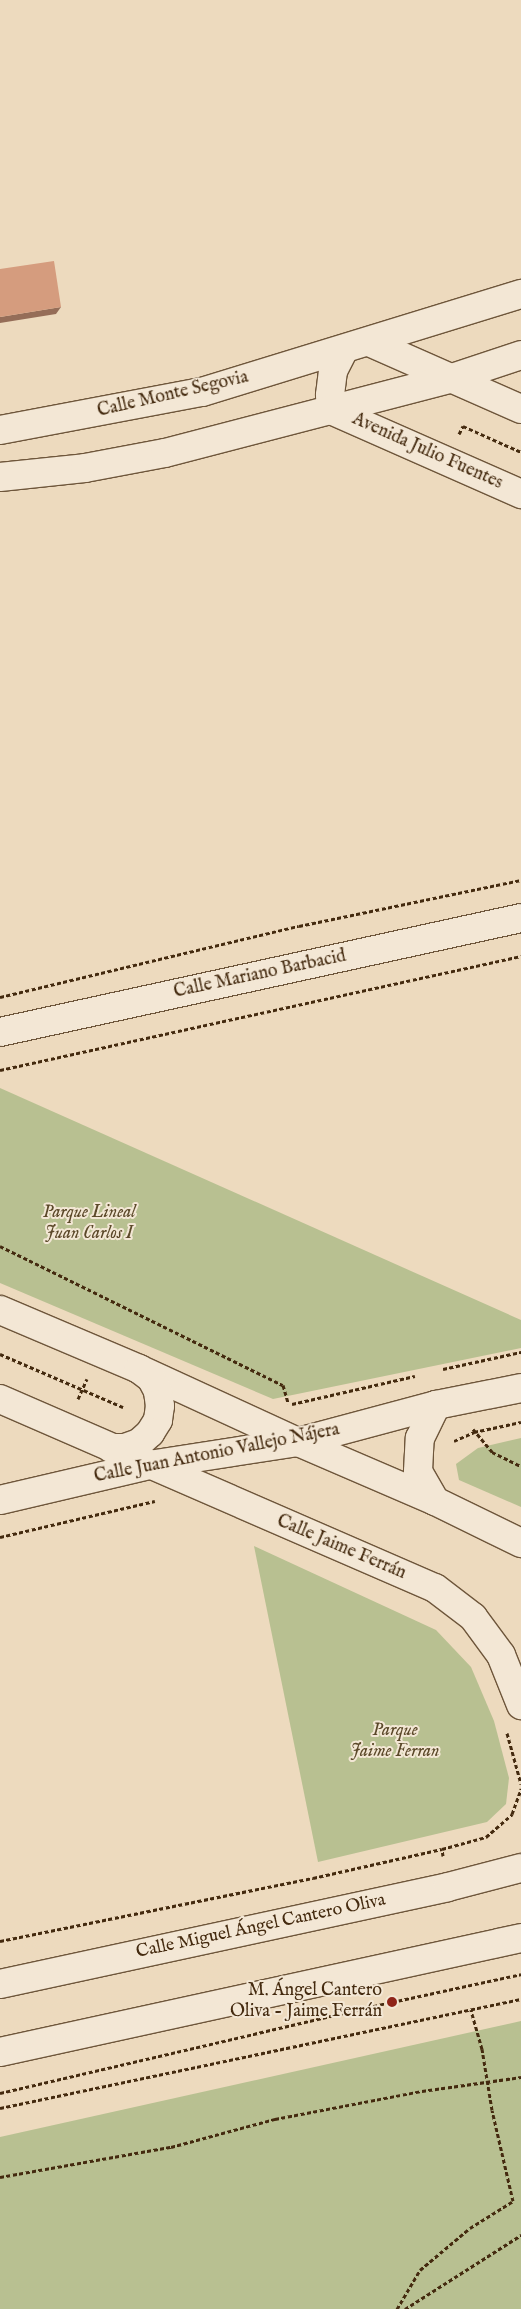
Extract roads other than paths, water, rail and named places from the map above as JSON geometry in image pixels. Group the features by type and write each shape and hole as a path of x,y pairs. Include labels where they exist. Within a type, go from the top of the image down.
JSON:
{"street":[{"name":"Calle Monte Segovia","path":"0,430 202,392 521,294"},
{"path":"369,342 521,409"},
{"path":"333,411 330,396 333,371 344,349"},
{"path":"0,477 85,468 165,453 333,411 452,378 521,355"},
{"name":"Avenida Julio Fuentes","path":"333,411 521,494"},
{"name":"Calle Mariano Barbacid","path":"0,1032 521,918"},
{"path":"0,1310 140,1369 298,1442 435,1501 521,1542"},
{"path":"110,1448 125,1448 139,1443 150,1433 158,1420 160,1406 158,1391 151,1378 140,1369"},
{"name":"Calle Juan Antonio Vallejo Nájera","path":"0,1500 149,1465 298,1442 436,1405 521,1388"},
{"name":"Calle Jaime Ferrán","path":"0,1399 435,1588 473,1617 501,1655 521,1705"},
{"path":"435,1501 418,1471 420,1438 436,1405"},
{"name":"Calle Miguel Ángel Cantero Oliva","path":"0,1984 448,1886 521,1868"},
{"path":"0,2052 521,1938"}],"place":[{"name":"M. Ángel Cantero Oliva - Jaime Ferrán","path":"392,2002"}],"park label":[{"name":"Parque Lineal Juan Carlos I","path":"89,1224"},
{"name":"Parque Jaime Ferran","path":"395,1742"}]}
